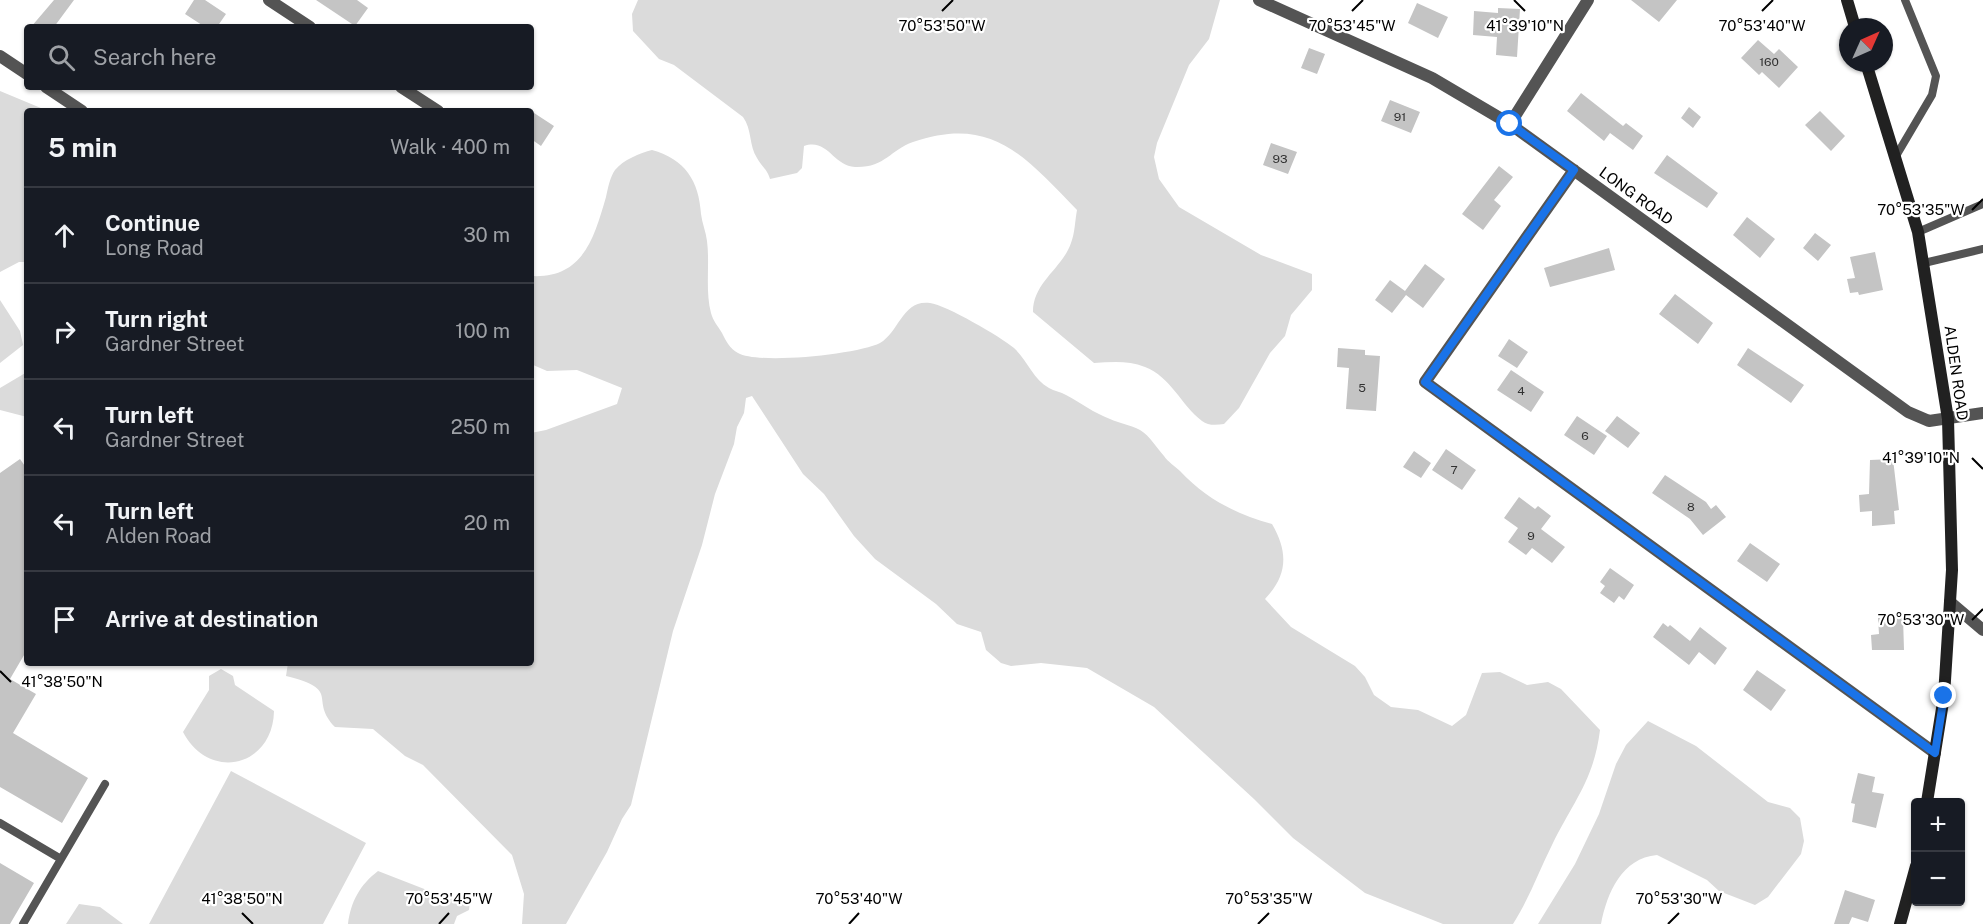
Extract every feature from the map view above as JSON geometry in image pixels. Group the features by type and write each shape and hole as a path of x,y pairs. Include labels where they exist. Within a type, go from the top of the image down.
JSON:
{"main road":[{"path":"1847,0 1852,18"},
{"name":"ALDEN ROAD","path":"1869,72 1918,232 1948,419 1950,602 1944,696 1928,798"},
{"path":"1900,924 1911,884"}],"street":[{"path":"269,0 305,24"},
{"name":"LONG ROAD","path":"1259,0 1432,78 1510,124 1908,412 1929,421 1983,413"},
{"path":"1510,124 1588,0"},
{"path":"0,56 24,72"},
{"path":"50,90 78,108"},
{"path":"406,90 433,108"},
{"path":"1574,170 1425,382 1935,753"},
{"path":"1950,602 1983,630"}],"lane":[{"path":"1896,156 1932,95 1936,76 1905,0"},
{"path":"1918,232 1983,204"},
{"path":"1924,263 1983,249"},
{"path":"23,924 105,784"},
{"path":"0,823 61,859"}],"shaded area":[{"path":"638,0 1220,0 1209,39 1189,65 1157,143 1154,157 1159,179 1179,207 1261,255 1312,274 1312,290 1291,315 1285,336 1270,353 1239,408 1224,424 1204,423 1162,377 1145,367 1132,363 1094,363 1033,312 1038,292 1071,243 1077,210 1023,158 1006,146 986,138 965,134 941,135 913,142 880,162 865,167 847,165 825,149 812,145 804,146 802,168 797,173 770,179 754,153 748,127 743,117 674,65 659,59 633,31 632,14"},
{"path":"0,91 41,108 24,108 24,262 19,262 0,272"},
{"path":"652,150 673,159 688,173 693,182 700,202 707,241 708,295 711,313 728,344 738,353 766,358 787,358 852,351 880,343 913,306 930,303 948,309 1014,348 1039,380 1049,388 1104,417 1144,432 1167,460 1200,490 1234,510 1272,524 1281,545 1283,564 1278,582 1265,599 1291,627 1355,666 1365,677 1374,695 1391,707 1418,710 1452,726 1466,715 1482,673 1500,672 1527,685 1548,682 1561,689 1600,730 1597,748 1582,790 1513,924 1443,924 1365,893 1293,838 1154,707 1087,668 1041,663 1011,666 1001,663 986,650 981,632 957,624 936,604 875,559 854,536 824,494 803,474 752,396 746,398 744,413 737,427 734,444 715,494 702,545 673,631 631,805 566,924 522,924 524,894 512,855 423,765 405,756 373,729 335,727 327,717 319,691 303,681 286,676 288,666 534,666 534,432 617,404 622,388 577,370 547,371 534,365 534,276 563,271 584,253 597,227 610,179 615,170 622,163"},
{"path":"0,300 20,331 23,345 0,363"},
{"path":"24,374 24,416 0,410 0,388"},
{"path":"221,669 233,676 235,685 274,711 271,730 263,745 252,755 238,761 223,762 208,758 194,748 183,732 209,690 209,676"},
{"path":"1648,721 1696,746 1768,802 1790,808 1800,818 1804,841 1801,854 1768,897 1755,905 1719,891 1707,880 1657,855 1634,863 1625,870 1612,889 1601,924 1538,924 1575,864 1599,814 1616,764 1626,745"},
{"path":"231,771 366,843 323,924 149,924"},
{"path":"378,871 450,899 463,894 470,901 469,910 457,916 454,924 348,924 357,894"},
{"path":"79,904 100,907 123,924 66,924"}],"building":[{"path":"54,0 74,0 56,24 34,24"},
{"path":"194,0 205,0 226,14 219,24 200,24 185,14"},
{"path":"316,0 357,0 368,8 356,24 352,24"},
{"path":"1631,0 1677,0 1659,22"},
{"path":"1417,3 1448,17 1438,38 1408,23"},
{"path":"1498,8 1520,9 1517,57 1496,55 1497,37 1473,35 1474,11 1498,13"},
{"path":"1758,40 1774,54 1779,49 1798,67 1779,88 1762,72 1759,75 1741,58"},
{"path":"1309,48 1325,54 1317,74 1301,68"},
{"path":"1581,93 1623,126 1626,123 1643,136 1633,150 1610,133 1604,141 1567,111"},
{"path":"1390,100 1420,112 1411,133 1381,121"},
{"path":"1689,107 1701,117 1693,128 1681,118"},
{"path":"1820,111 1845,136 1831,151 1805,125"},
{"path":"534,113 554,126 541,146 534,141"},
{"path":"1271,143 1297,152 1288,174 1263,165"},
{"path":"1667,155 1718,193 1707,208 1654,173"},
{"path":"1499,166 1513,177 1494,200 1501,206 1483,230 1462,214"},
{"path":"1747,217 1775,239 1760,258 1733,235"},
{"path":"1815,233 1831,245 1818,261 1803,248"},
{"path":"1609,248 1615,270 1550,287 1544,268"},
{"path":"1875,252 1883,290 1859,295 1858,292 1850,293 1847,279 1855,278 1850,257"},
{"path":"1425,264 1445,279 1423,308 1406,295 1392,313 1375,300 1390,280 1405,291"},
{"path":"1675,294 1713,323 1698,344 1659,314"},
{"path":"1509,339 1528,352 1517,368 1498,356"},
{"path":"1338,348 1365,350 1365,355 1380,356 1376,411 1346,409 1349,368 1337,367"},
{"path":"1748,348 1804,385 1791,403 1737,365"},
{"path":"1511,370 1544,392 1531,412 1497,390"},
{"path":"1577,416 1607,436 1594,455 1564,435"},
{"path":"1617,416 1640,433 1628,448 1605,431"},
{"path":"1446,449 1476,470 1462,490 1432,470"},
{"path":"1414,451 1431,463 1421,478 1403,467"},
{"path":"20,459 24,465 24,655 10,679 36,694 13,733 88,778 62,823 0,787 0,473"},
{"path":"1893,459 1899,510 1894,511 1895,524 1872,526 1872,511 1860,512 1859,495 1869,494 1870,460"},
{"path":"1665,475 1706,502 1711,509 1716,505 1726,517 1703,535 1690,519 1652,493"},
{"path":"1519,497 1535,509 1538,506 1551,516 1541,529 1565,547 1552,563 1532,548 1526,555 1508,542 1518,528 1504,518"},
{"path":"1750,543 1780,564 1767,582 1737,561"},
{"path":"1610,568 1634,585 1624,600 1619,596 1614,603 1600,593 1605,586 1600,582"},
{"path":"1903,617 1904,650 1872,650 1871,635 1879,634 1878,618"},
{"path":"1663,623 1668,627 1670,625 1690,641 1700,627 1727,648 1715,665 1699,652 1689,665 1653,637"},
{"path":"1757,670 1786,690 1771,711 1743,690"},
{"path":"1858,773 1875,777 1872,792 1884,794 1876,828 1852,822 1855,804 1851,803"},
{"path":"0,863 34,883 10,924 0,924"},
{"path":"1845,890 1875,900 1868,922 1852,917 1849,924 1834,924"}],"route":[{"path":"1510,124 1574,170 1425,382 1935,753 1944,696"}]}
